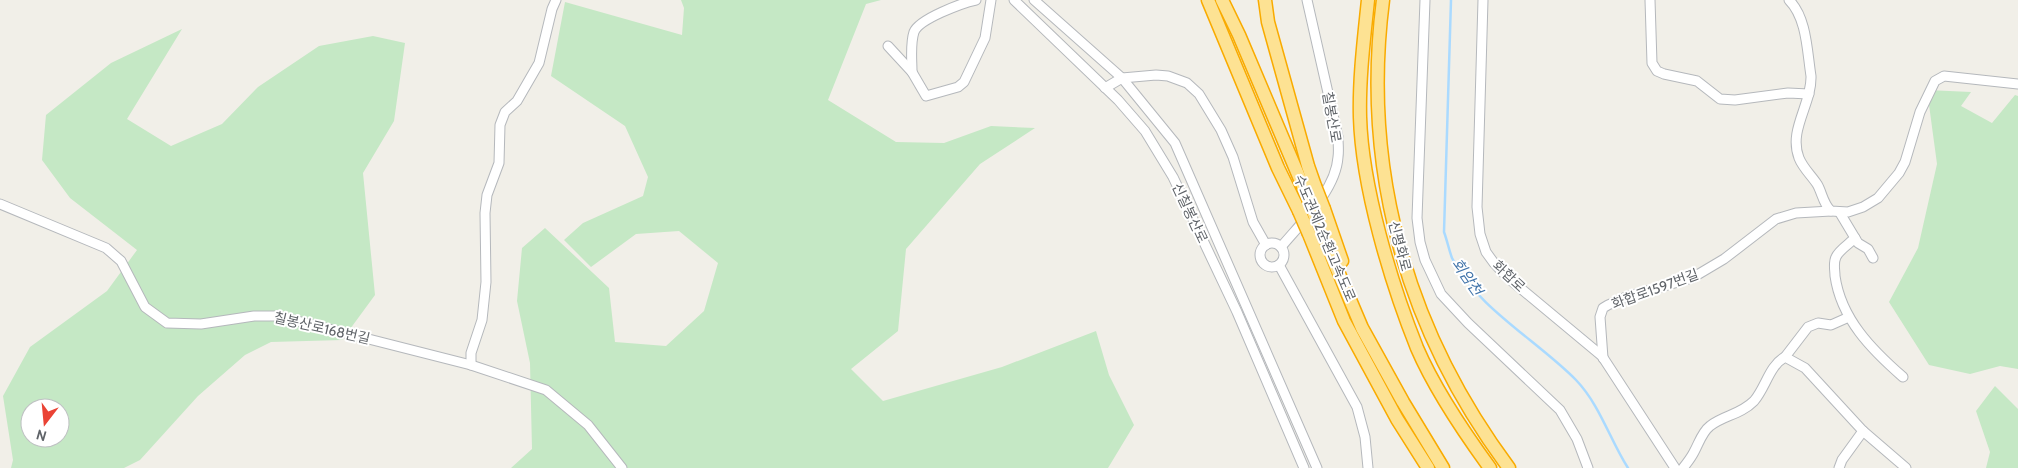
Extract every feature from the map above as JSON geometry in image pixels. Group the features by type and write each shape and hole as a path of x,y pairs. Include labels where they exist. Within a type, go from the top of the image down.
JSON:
{"highway":[{"name":"수도권제2순환고속도로","path":"1208,0 1344,321 1396,418 1428,468"},
{"name":"수도권제2순환고속도로","path":"1222,0 1239,35 1362,328 1403,402 1443,468"},
{"path":"1265,0 1268,22 1308,166 1324,209 1362,328"},
{"name":"신평화로","path":"1368,0 1362,55 1360,118 1372,202 1385,250 1418,349 1459,423 1490,468"},
{"name":"신평화로","path":"1383,0 1379,33 1378,114 1380,147 1397,241 1411,287 1454,384 1475,420 1509,468"}],"street":[{"path":"471,365 472,353 482,320 486,282 485,213 487,195 499,163 500,125 505,112 517,101 539,63 552,8 556,0"},
{"path":"912,72 913,37 918,26 949,8 976,0"},
{"path":"888,46 912,72 926,96 961,85 986,38 991,0"},
{"name":"신칠봉산로","path":"1014,0 1105,88 1145,131 1173,177 1237,312 1304,468"},
{"name":"신칠봉산로","path":"1034,0 1122,78 1175,143 1317,468"},
{"name":"칠봉산로","path":"1281,247 1318,204 1332,180 1338,159 1338,138 1307,0"},
{"path":"1425,0 1417,218 1420,242 1425,260 1433,279 1451,306 1560,410 1577,438 1588,468"},
{"name":"화합로","path":"1483,0 1477,207 1480,234 1486,252 1507,277 1604,358 1675,468"},
{"path":"1650,0 1652,63 1657,71 1697,81 1720,99 1735,100 1788,93 1809,94"},
{"path":"1789,0 1796,7 1801,18 1811,76 1809,94 1797,132 1797,151 1801,162 1818,185 1824,200 1858,243 1868,249 1873,258"},
{"path":"1105,88 1122,78 1156,75 1168,76 1186,84 1199,94 1221,130 1233,157 1253,222 1266,245"},
{"name":"화합로1597번길","path":"1604,358 1600,317 1603,308 1608,305 1626,297 1692,278 1724,259 1776,219 1796,213 1854,211 1873,201 1900,173 1920,112 1935,80 1944,76 2018,84"},
{"name":"칠봉산로168번길","path":"0,204 106,248 121,261 145,307 167,323 201,324 254,316 278,316 471,365 546,390 588,426 622,468"},
{"path":"1855,238 1836,256 1834,265 1839,297 1849,317 1876,354 1903,377"},
{"path":"1274,244 1281,247 1284,258 1279,265 1271,267 1262,262 1260,254 1266,245 1274,244"},
{"path":"1279,265 1357,407 1365,437 1368,468"},
{"path":"1683,468 1694,454 1702,435 1710,426 1734,416 1754,401 1762,391 1776,364 1808,327 1818,323 1830,325 1849,317"},
{"path":"1784,357 1806,368 1863,431 1906,468"},
{"path":"1839,468 1842,460 1863,431"}],"green space":[{"path":"681,0 881,0 866,4 828,100 896,142 944,143 991,126 1035,128 980,164 906,249 898,331 851,369 883,401 1002,367 1096,331 1109,375 1134,425 1108,468 511,468 532,449 530,363 517,301 522,248 545,228 609,288 615,342 666,346 704,311 718,263 679,231 636,234 591,267 564,240 583,223 643,196 648,177 625,126 551,76 565,2 682,35 684,8"},
{"path":"182,29 127,119 171,146 222,124 258,87 319,46 373,36 405,43 394,121 363,173 375,295 342,340 271,342 245,355 198,396 140,460 124,468 11,468 13,460 3,396 30,347 107,291 137,250 70,198 42,160 46,115 111,63"},
{"path":"1927,90 1971,92 1961,106 1992,123 2015,95 2018,96 2018,369 2000,366 1970,374 1929,365 1889,302 1918,248 1937,164"},
{"path":"1995,386 2018,409 2018,468 1986,468 1990,452 1976,411"}],"waterway":[{"name":"회암천","path":"1451,0 1444,232 1452,258 1462,275 1492,308 1576,380 1592,400 1628,468"}]}
